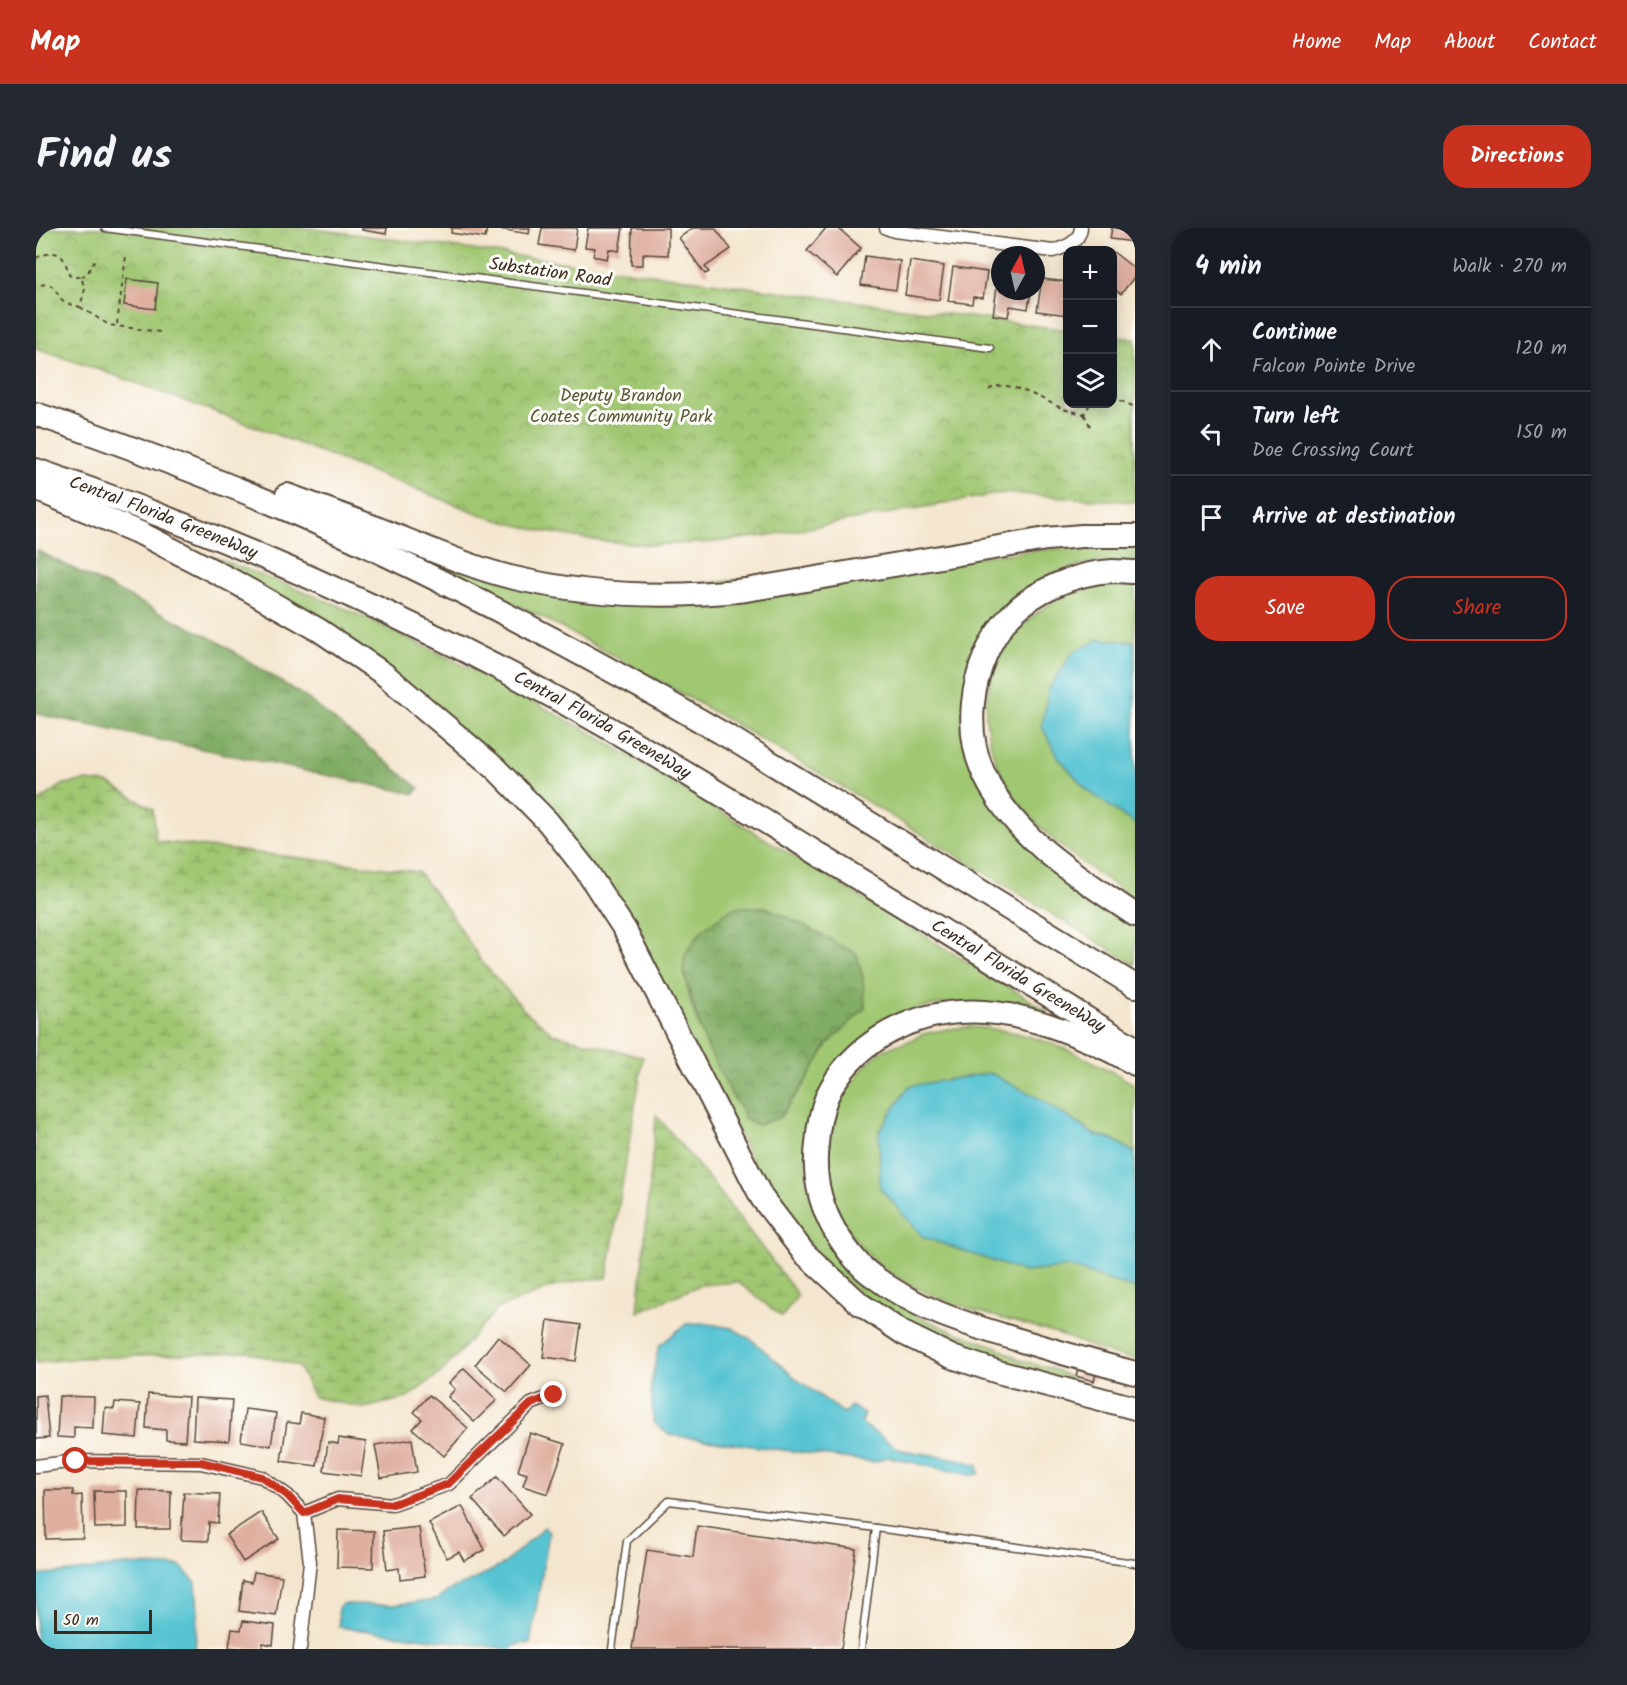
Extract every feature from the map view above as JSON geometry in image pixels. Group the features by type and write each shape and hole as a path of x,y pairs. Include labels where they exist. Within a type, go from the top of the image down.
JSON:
{"highway":[{"path":"36,414 184,456 396,535 454,560 510,577 564,588 608,593 702,595 746,590 1046,539 1135,536"},
{"path":"36,414 158,458 288,510 416,569 537,629 734,740 1135,986"},
{"name":"Central Florida GreeneWay","path":"36,470 139,507 268,559 394,616 522,680 706,785 1135,1048"},
{"path":"36,489 152,540 233,581 319,630 384,674 495,768 554,830 586,870 625,930 762,1198 804,1253 860,1304 903,1333 952,1357 998,1372 1135,1408"},
{"path":"1135,572 1112,571 1080,576 1035,597 1010,616 986,655 975,686 972,740 982,771 991,788 1032,840 1054,860 1135,915"},
{"path":"1135,1064 1092,1042 1025,1019 990,1013 960,1012 929,1016 880,1036 842,1072 827,1096 819,1125 815,1160 817,1185 827,1218 845,1248 871,1276 926,1309 951,1319 1135,1373"}],"street":[{"path":"886,228 894,231 1053,251 1068,247 1080,234 1081,228"},
{"path":"304,1513 338,1499 393,1504 448,1484 531,1404 554,1395"},
{"path":"36,1466 76,1461 201,1462 262,1477 287,1495 304,1513 310,1562 300,1649"}],"lane":[{"name":"Substation Road","path":"105,228 990,348"},
{"path":"612,1649 627,1540 669,1501 1135,1563"},
{"path":"861,1649 876,1528"}],"path":[{"path":"36,258 50,253 58,254 66,261 69,275 81,278 87,274 97,256"},
{"path":"117,326 126,256"},
{"path":"80,307 85,289 81,278"},
{"path":"36,286 45,284 51,286 57,290 66,303 80,307 109,325 160,332"},
{"path":"989,390 996,386 1022,390 1063,408 1084,414 1091,428"},
{"path":"1117,399 1135,407"},
{"path":"1084,414 1088,408"}],"green space":[{"name":"Deputy Brandon Coates Community Park","path":"36,228 309,228 1063,329 1063,408 1117,408 1117,337 1135,339 1135,502 1003,493 764,536 714,542 654,545 600,541 541,531 490,518 259,428 36,349"},
{"path":"1135,541 1135,561 1096,562 1069,568 1052,575 1008,604 964,746 1053,871 1135,929 1135,965 858,796 648,675 557,625 411,553 584,595"},
{"path":"36,550 217,641 307,698 419,788 415,794 36,714"},
{"path":"212,556 335,604 485,676 595,735 1048,1011 1046,1015 951,1003 919,1008 893,1018 874,1029 807,1133 808,1182 810,1198 917,1316 997,1347 1019,1360 1056,1370 1089,1386 1020,1368 946,1344 881,1310 832,1271 776,1206 656,973 482,746 211,563","holes":["765,907 857,954 865,1008 828,1044 804,1084 735,1101 708,1049 693,1010 685,972 685,954"]},
{"path":"1116,584 1135,586 1135,642 1100,639 1059,758 1087,790 1135,824 1135,899 1065,850 1025,810 1009,787 997,763 989,738 986,712 989,686 998,661 1024,624 1059,598 1086,588"},
{"path":"84,781 108,783 153,809 156,841 418,872 448,910 481,961 526,1012 554,1034 643,1057 607,1278 581,1280 549,1288 497,1309 443,1371 407,1398 364,1408 314,1397 298,1366 248,1352 79,1358 36,1363 36,803 64,784"},
{"path":"736,907 765,907 857,954 863,978 865,1008 828,1044 804,1084 780,1117 758,1125 746,1120 718,1069 703,1037 683,970 685,954 701,931"},
{"path":"969,1027 1014,1033 1056,1045 1096,1063 1135,1085 1135,1153 1114,1140 1095,1135 1037,1097 1024,1272 1070,1267 1135,1289 1135,1360 946,1301 901,1280 863,1249 849,1231 838,1211 831,1189 828,1167 829,1144 834,1121 849,1087 865,1066 881,1051 924,1034"},
{"path":"656,1115 711,1181 798,1295 782,1317 738,1282 700,1285 638,1312"}],"water":[{"path":"1100,639 1135,642 1135,824 1087,790 1059,758 1042,727 1048,690 1073,652"},
{"path":"990,1073 1037,1097 1095,1135 1114,1140 1135,1153 1135,1289 1070,1267 1024,1272 923,1237 880,1188 879,1131 909,1086"},
{"path":"703,1323 732,1328 752,1340 798,1380 844,1413 851,1406 864,1413 861,1423 901,1450 958,1459 978,1465 979,1474 969,1475 888,1457 873,1462 669,1435 653,1422 651,1384 659,1346 686,1324"},
{"path":"544,1527 549,1533 530,1644 520,1643 510,1649 339,1627 338,1608 342,1604 391,1605 436,1600 453,1588 504,1564"},
{"path":"126,1565 180,1566 196,1583 198,1614 195,1649 36,1649 36,1576"}],"building":[{"path":"362,228 387,228 386,234 362,230"},
{"path":"452,228 487,228 485,238 451,233"},
{"path":"499,228 530,228 529,234"},
{"path":"542,228 577,228 574,250 539,245"},
{"path":"588,228 623,228 619,251 609,249 607,259 593,256 595,248 585,247"},
{"path":"632,228 668,228 668,255 643,254 643,265 631,265"},
{"path":"693,228 715,228 731,249 705,267 709,272 705,274 679,238"},
{"path":"826,228 838,228 861,248 837,277 807,251"},
{"path":"1112,228 1135,228 1135,242 1110,239"},
{"path":"1117,255 1135,269 1135,276 1121,294 1117,291"},
{"path":"865,256 900,261 896,290 861,285"},
{"path":"910,261 944,266 939,300 905,295"},
{"path":"953,267 987,272 983,298 973,297 972,304 948,301"},
{"path":"127,279 158,283 155,309 124,305"},
{"path":"1045,279 1063,281 1063,314 1037,311 1039,300 1045,300"},
{"path":"995,300 1030,300 1028,309 1010,306 1008,317 993,315"},
{"path":"548,1320 581,1325 576,1361 543,1357"},
{"path":"498,1336 531,1365 507,1392 475,1365"},
{"path":"1084,1348 1102,1353 1094,1381 1076,1376"},
{"path":"464,1368 497,1400 474,1422 448,1397 455,1389 449,1383"},
{"path":"148,1394 188,1397 185,1441 166,1440 166,1430 146,1428"},
{"path":"45,1395 49,1438 36,1439 36,1396"},
{"path":"429,1395 468,1428 444,1456 413,1429 422,1419 414,1412"},
{"path":"59,1396 94,1397 93,1428 74,1427 74,1438 57,1437"},
{"path":"195,1398 232,1400 229,1441 193,1439"},
{"path":"115,1402 140,1404 137,1438 103,1435 105,1408 114,1409"},
{"path":"245,1409 276,1413 271,1446 241,1441"},
{"path":"301,1413 324,1417 317,1466 281,1461 287,1422 299,1424"},
{"path":"530,1433 565,1444 548,1494 523,1486 527,1474 518,1471"},
{"path":"339,1438 366,1442 361,1476 324,1471 328,1442 338,1444"},
{"path":"412,1439 417,1472 381,1478 375,1445"},
{"path":"497,1477 530,1514 504,1536 472,1499"},
{"path":"45,1490 73,1490 73,1496 82,1495 83,1538 46,1539"},
{"path":"139,1490 171,1491 170,1529 138,1529"},
{"path":"94,1491 127,1491 127,1527 95,1528"},
{"path":"184,1492 220,1494 218,1523 209,1522 208,1541 181,1540"},
{"path":"462,1506 485,1550 464,1561 459,1552 447,1558 429,1523"},
{"path":"261,1512 279,1539 243,1562 226,1535"},
{"path":"697,1526 856,1549 841,1649 632,1649 647,1550 693,1557"},
{"path":"419,1527 425,1576 400,1579 399,1568 387,1570 383,1531"},
{"path":"338,1530 374,1531 373,1568 337,1567"},
{"path":"254,1572 282,1576 276,1616 239,1611 243,1580 252,1582"},
{"path":"243,1621 275,1625 273,1645 263,1643 262,1649 229,1647 232,1629 241,1630"}],"route":[{"path":"76,1461 201,1462 262,1477 287,1495 304,1513 338,1499 393,1504 448,1484 531,1404 554,1395"}]}
